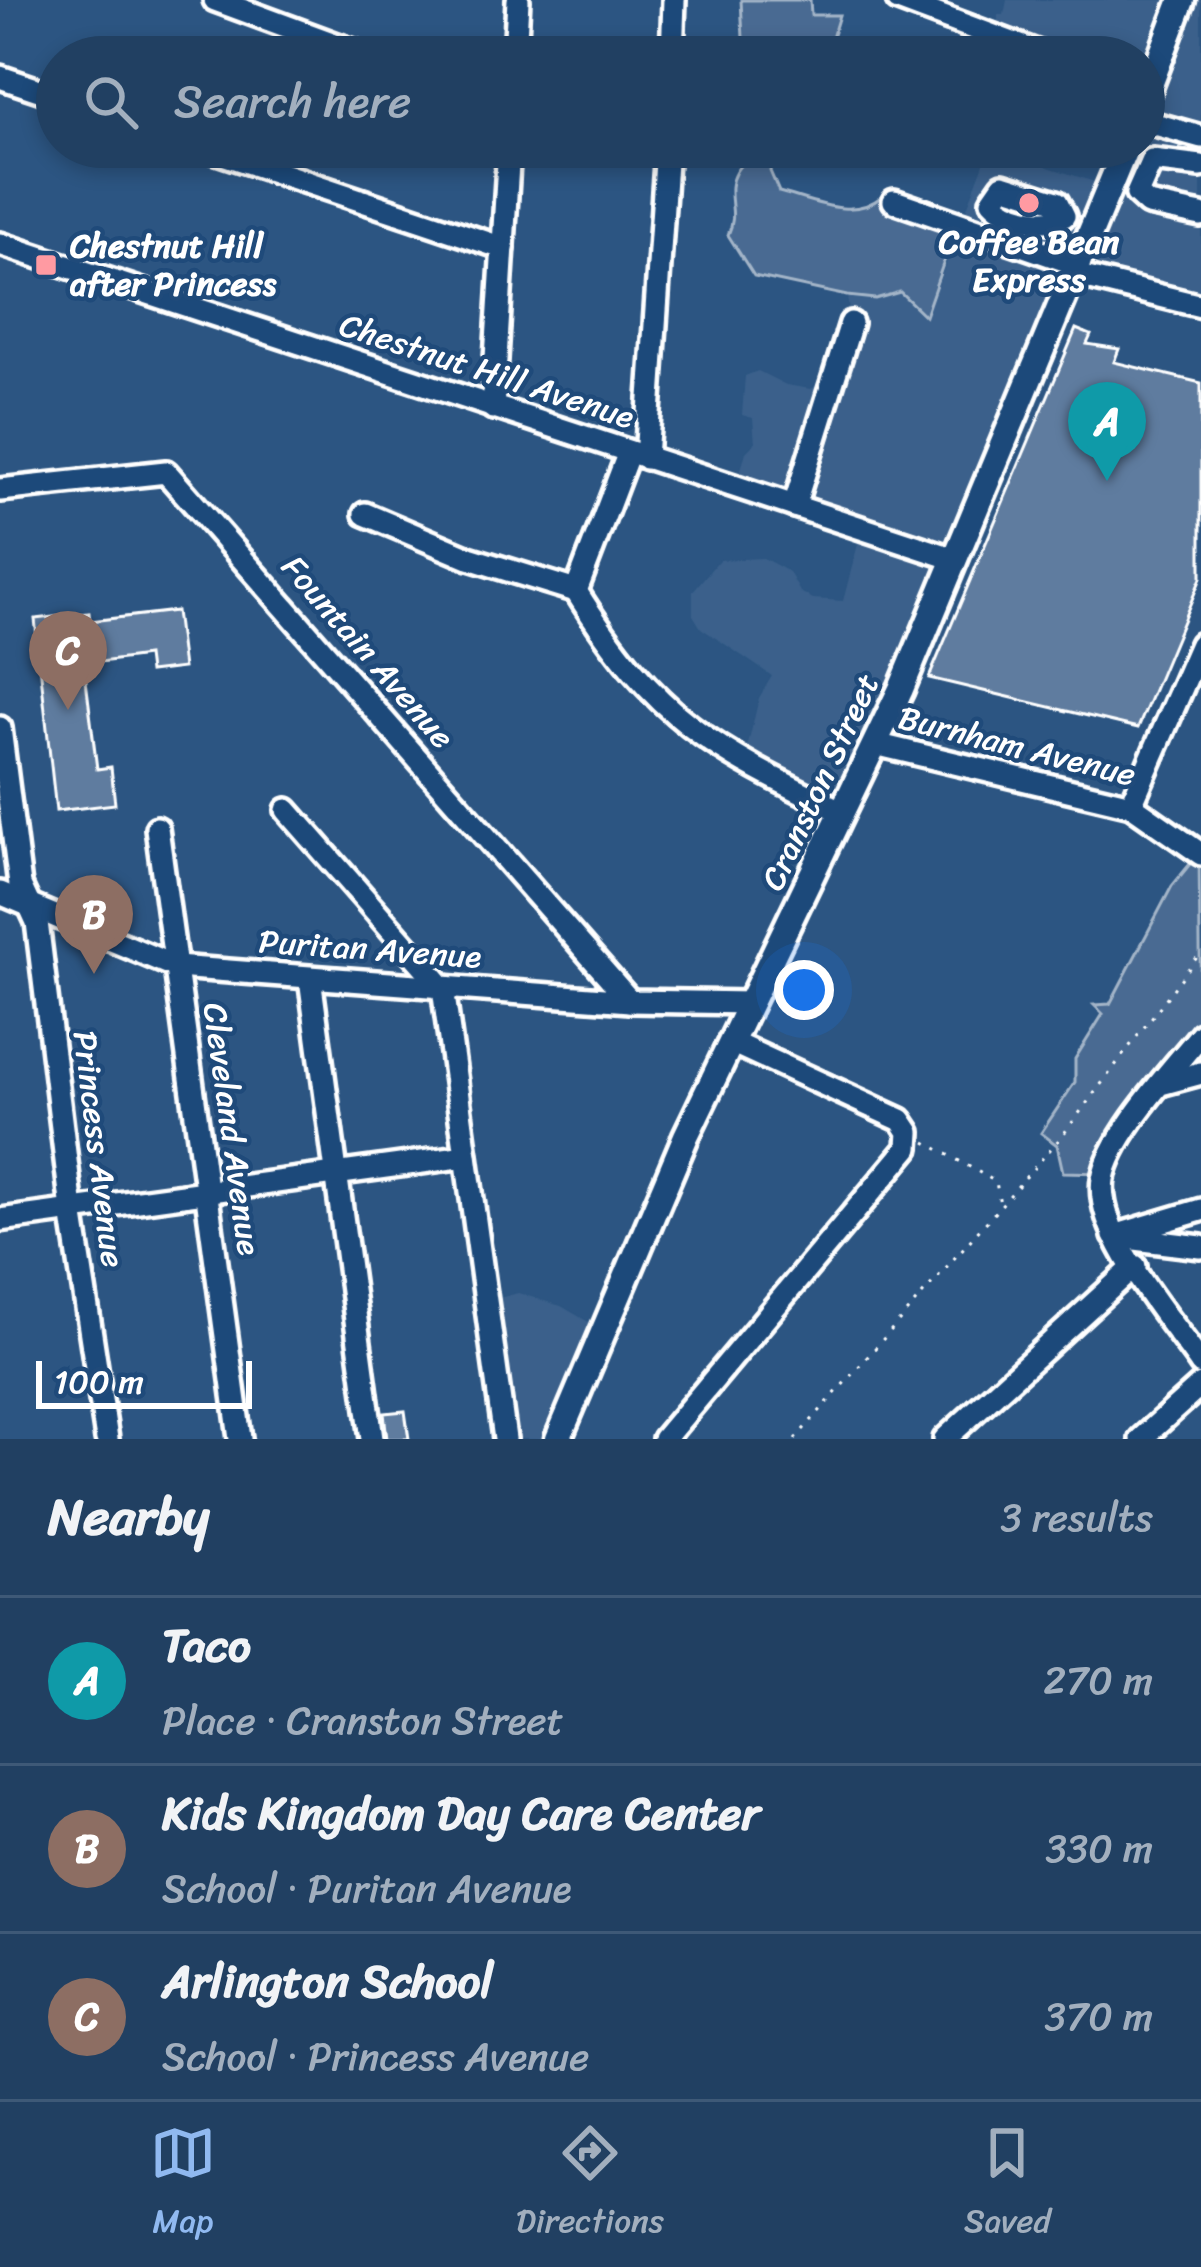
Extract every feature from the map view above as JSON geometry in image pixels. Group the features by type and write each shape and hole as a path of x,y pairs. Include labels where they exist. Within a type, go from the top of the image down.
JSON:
{"main road":[{"path":"1165,43 1182,0"},
{"name":"Cranston Street","path":"558,1439 582,1373 731,1042 875,744 1118,168"}],"street":[{"path":"215,0 313,36"},
{"path":"515,36 518,0"},
{"path":"673,36 674,0"},
{"path":"898,0 994,36"},
{"path":"0,76 36,89"},
{"path":"1165,127 1201,137"},
{"path":"1165,162 1201,166"},
{"path":"265,168 503,248"},
{"path":"493,408 508,168"},
{"path":"576,591 638,455 665,168"},
{"path":"1148,168 1137,194 1148,204 1201,215"},
{"path":"894,201 1077,270 1201,306"},
{"name":"Chestnut Hill Avenue","path":"0,244 956,559"},
{"path":"794,506 851,323"},
{"name":"Fountain Avenue","path":"0,490 166,472 630,1001"},
{"path":"364,514 469,558 576,591 612,649 679,722 728,757 843,812"},
{"path":"1130,805 1201,644"},
{"name":"Princess Avenue","path":"0,728 20,885 38,922 72,1210 107,1439"},
{"name":"Burnham Avenue","path":"875,744 1130,805 1201,854"},
{"path":"286,810 442,988 505,1439"},
{"name":"Cleveland Avenue","path":"157,828 240,1439"},
{"name":"Puritan Avenue","path":"0,893 176,967 630,1001 750,1003"},
{"path":"310,978 372,1439"},
{"path":"1201,1034 1138,1114 1103,1178 1114,1236 1201,1364"},
{"path":"664,1439 908,1148 909,1132 881,1110 731,1042"},
{"path":"1163,1083 1201,1073"},
{"path":"0,1220 466,1156"},
{"path":"1114,1236 1201,1210"},
{"path":"1114,1236 1201,1247"},
{"path":"945,1439 1135,1266"},
{"path":"1141,1439 1201,1384"}],"path":[{"path":"795,1439 1000,1209 1124,1059 1201,952"},
{"path":"909,1132 996,1182 1000,1209"}],"shaded area":[{"path":"741,0 810,0 811,15 839,15 833,36 743,36"},
{"path":"1007,0 1201,0 1201,314 1074,283 846,807 744,762 759,698 772,676 701,628 693,615 693,591 719,560 763,558 789,572 800,592 813,599 843,601 862,529 737,484 746,452 755,443 753,418 742,415 745,376 758,371 786,385 811,389 839,373 852,334 847,296 875,299 900,292 926,316 982,168 1051,168 1107,186 1115,168 1165,168 1165,36 998,36 998,15 1004,15"},
{"path":"771,168 779,192 818,203 858,207 881,197 957,224 925,316 900,292 875,299 847,296 754,276 728,235 737,170"},
{"path":"1199,853 1201,1033 1104,1173 1063,1172 1057,1145 1041,1133 1075,1082 1075,1059 1103,1014 1094,1005 1110,1004 1172,886"},
{"path":"518,1293 561,1306 597,1327 558,1439 505,1439 488,1301"}],"building":[{"path":"1076,329 1091,335 1087,344 1119,349 1114,362 1201,383 1201,578 1138,728 929,678"},
{"path":"176,611 183,668 149,672 147,656 84,664 97,769 111,767 115,804 56,811 35,619 89,613 90,621"},
{"path":"405,1411 409,1439 387,1439 384,1413"}],"place":[{"name":"Coffee Bean Express","path":"1029,203"},
{"name":"Chestnut Hill after Princess","path":"46,265"},
{"name":"Taco","path":"1107,481"},
{"name":"Arlington School","path":"68,710"},
{"name":"Kids Kingdom Day Care Center","path":"94,974"}]}
